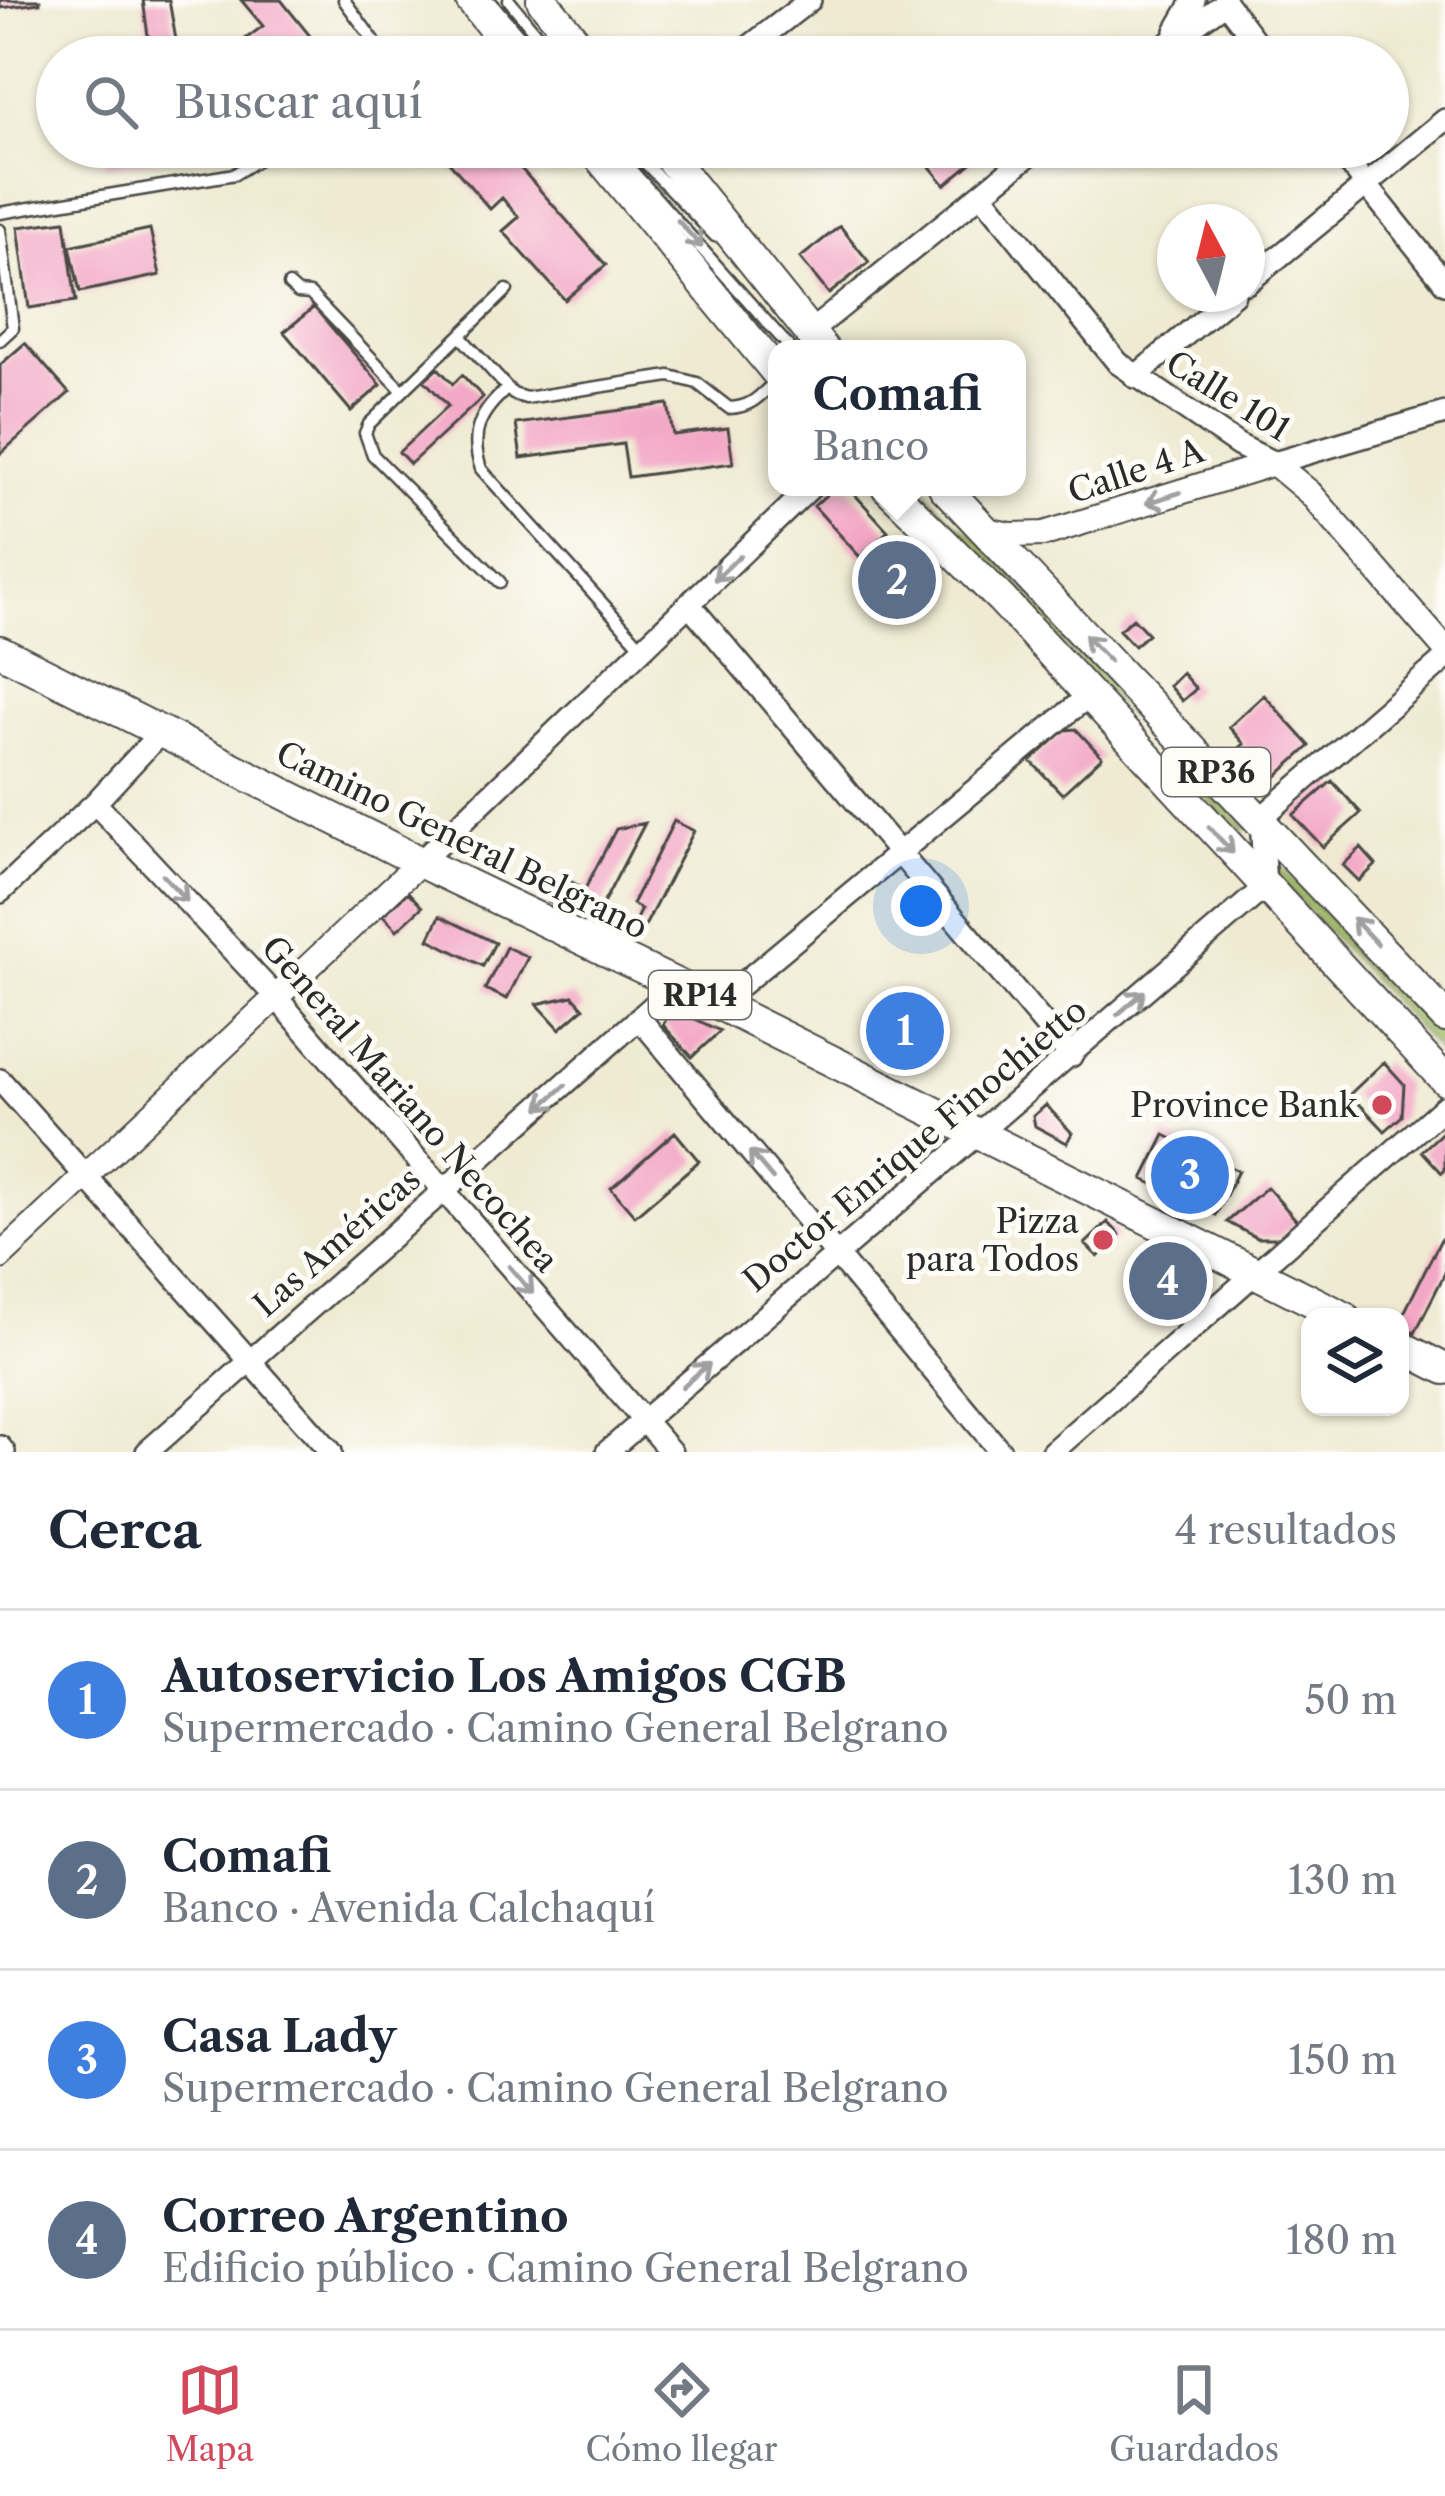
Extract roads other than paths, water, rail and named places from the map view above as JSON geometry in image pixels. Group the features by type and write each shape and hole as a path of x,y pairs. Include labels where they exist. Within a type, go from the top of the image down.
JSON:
{"main road":[{"path":"471,0 501,36"},
{"path":"542,0 571,36"},
{"path":"608,168 768,366"},
{"path":"677,168 806,340"},
{"name":"RP36","path":"896,496 1001,599 1445,1080"},
{"name":"RP36","path":"953,496 1445,1017"},
{"name":"Camino General Belgrano","path":"0,650 1326,1308"},
{"path":"1409,1351 1445,1369"}],"street":[{"path":"763,36 810,0"},
{"path":"1173,36 1194,0"},
{"path":"1177,36 1225,1 1252,36"},
{"path":"1409,148 1445,120"},
{"path":"812,340 1014,168"},
{"path":"1352,168 1445,284"},
{"path":"1265,268 1384,168"},
{"name":"Calle 101","path":"982,194 1118,363 1238,445 1274,463 1310,493 1445,649"},
{"path":"1135,377 1213,312"},
{"name":"Calle 4 A","path":"985,530 1044,534 1445,413"},
{"path":"0,1257 802,496"},
{"path":"689,604 1071,1056"},
{"path":"1265,887 1261,818 1445,659"},
{"path":"718,1004 1088,695"},
{"path":"0,892 95,803 162,731"},
{"name":"General Mariano Necochea","path":"95,803 276,997 671,1452"},
{"name":"Doctor Enrique Finochietto","path":"607,1452 1265,887"},
{"name":"Las Américas","path":"147,1452 677,985"},
{"path":"640,1019 1001,1452"},
{"path":"0,1080 331,1452"},
{"path":"1052,1452 1445,1106"}],"lane":[{"path":"344,0 370,36"},
{"path":"490,0 520,36"},
{"path":"509,0 538,36"},
{"path":"0,213 235,174 245,168"},
{"path":"632,168 805,340"},
{"path":"649,168 805,340"},
{"path":"0,230 13,328 0,340"},
{"path":"289,286 310,294 404,392"},
{"path":"500,582 365,443 369,424 507,290"},
{"path":"284,304 310,294"},
{"path":"460,336 508,388 526,398 670,376 697,383 729,409 752,404 768,387"},
{"path":"508,388 487,407 477,425 475,452 481,470 644,648"},
{"path":"915,496 1001,599"}],"place":[{"name":"Comafi","path":"897,580"},
{"name":"Autoservicio Los Amigos CGB","path":"905,1031"},
{"name":"Province Bank","path":"1382,1105"},
{"name":"Casa Lady","path":"1190,1175"},
{"name":"Pizza para Todos","path":"1103,1240"},
{"name":"Correo Argentino","path":"1168,1281"}]}
